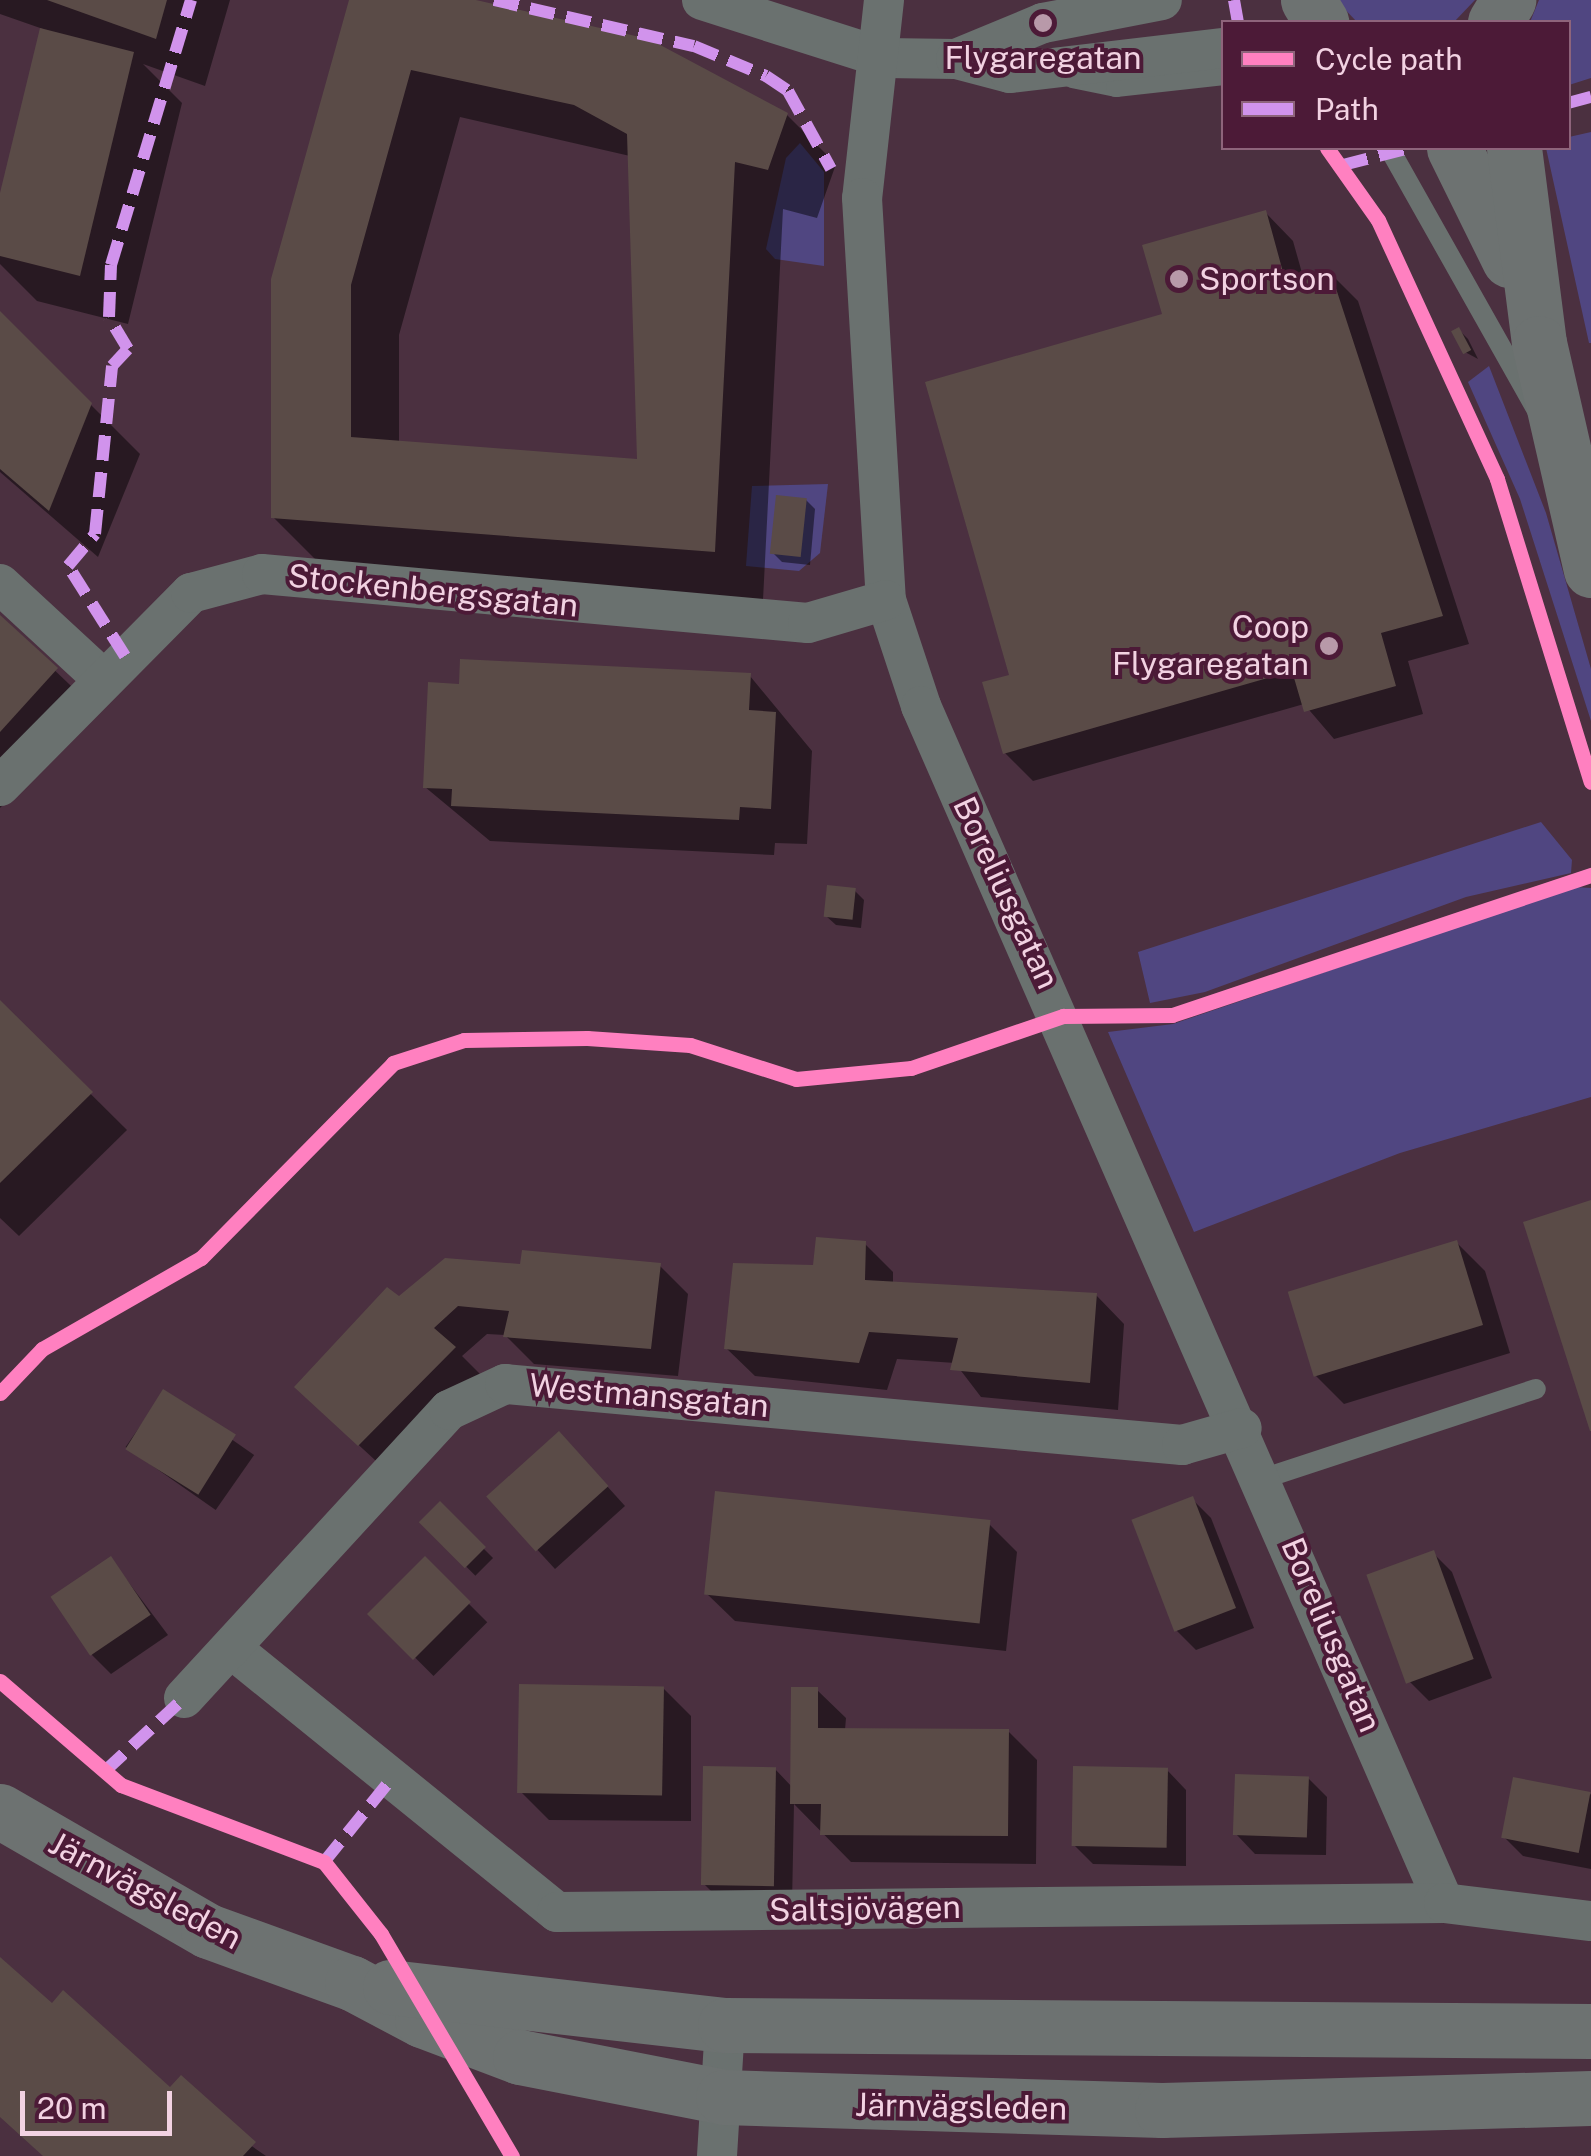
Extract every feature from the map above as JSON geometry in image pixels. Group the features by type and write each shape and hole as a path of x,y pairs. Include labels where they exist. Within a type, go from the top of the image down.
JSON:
{"main road":[{"path":"1455,150 1500,235 1539,343"},
{"path":"1514,150 1539,343 1591,570"},
{"name":"Järnvägsleden","path":"0,1810 208,1931 352,1983 520,2057 722,2097 1162,2110 1591,2098"},
{"name":"Järnvägsleden","path":"352,1983 725,2024 1591,2031"}],"street":[{"path":"702,0 884,58 956,59 1055,75 1221,48"},
{"name":"Boreliusgatan","path":"884,0 884,58 862,198 886,600 921,706 1265,1478 1444,1903"},
{"path":"956,59 1043,23 1162,0"},
{"name":"Stockenbergsgatan","path":"0,786 191,594 262,574 808,624 886,600"},
{"path":"0,584 103,680"},
{"name":"Westmansgatan","path":"184,1698 449,1410 505,1384 1182,1445 1242,1428"},
{"name":"Saltsjövägen","path":"232,1649 557,1912 1444,1903 1591,1921"},
{"path":"717,2156 725,2024"}],"lane":[{"path":"1055,75 1116,88 1221,76"},
{"path":"1391,150 1525,398 1560,438"},
{"path":"1265,1478 1536,1389"}],"shaded area":[{"path":"1336,0 1475,0 1456,20 1355,20"},
{"path":"1539,0 1591,0 1591,78 1571,84 1571,20 1531,20"},
{"path":"1591,132 1591,343 1546,150 1571,150 1571,137"},
{"path":"800,143 824,172 824,266 775,259 766,249 786,158"},
{"path":"1489,366 1546,513 1591,669 1591,721 1520,499 1468,382"},
{"path":"828,484 820,553 799,571 746,566 752,486"},
{"path":"1541,822 1572,860 1571,873 1466,897 1205,992 1150,1003 1138,952"},
{"path":"1574,887 1591,888 1591,1097 1400,1153 1194,1232 1108,1032 1173,1024"}],"building":[{"path":"47,0 167,0 156,39"},
{"path":"349,0 476,0 649,39 788,113 768,170 735,162 715,552 271,518 271,279","holes":["411,70 574,105 627,134 637,459 351,437 351,285"]},
{"path":"40,28 134,52 80,276 0,256 0,193"},
{"path":"1266,210 1286,283 1330,270 1443,616 1381,633 1396,686 1304,712 1292,671 1003,754 982,682 1009,675 925,382 1162,314 1142,245"},
{"path":"0,311 92,403 49,511 0,469"},
{"path":"1459,327 1471,350 1463,354 1451,331"},
{"path":"776,495 807,498 801,557 770,554"},
{"path":"0,615 58,668 0,732"},
{"path":"460,659 751,673 749,710 776,712 771,809 740,807 739,820 451,806 452,789 423,788 428,682 459,684"},
{"path":"827,885 856,888 852,920 824,917"},
{"path":"0,1000 93,1092 0,1183"},
{"path":"1591,1200 1591,1431 1590,1431 1523,1222"},
{"path":"816,1237 866,1241 865,1280 1097,1293 1090,1383 950,1370 958,1338 869,1332 859,1363 724,1349 733,1263 813,1265"},
{"path":"1457,1240 1483,1325 1314,1377 1288,1292"},
{"path":"522,1250 661,1263 651,1349 503,1337 509,1311 458,1306 434,1328 456,1347 358,1446 294,1387 387,1287 399,1296 445,1258 520,1264"},
{"path":"163,1389 236,1435 198,1495 125,1449"},
{"path":"559,1431 609,1486 536,1552 486,1497"},
{"path":"715,1491 990,1520 980,1623 704,1594"},
{"path":"1193,1496 1236,1608 1174,1632 1131,1520"},
{"path":"440,1501 486,1547 465,1568 419,1522"},
{"path":"1434,1550 1474,1659 1406,1684 1366,1575"},
{"path":"111,1556 151,1615 90,1656 50,1597"},
{"path":"425,1556 471,1602 413,1660 367,1614"},
{"path":"519,1684 664,1687 662,1796 517,1793"},
{"path":"791,1687 818,1687 818,1728 1009,1729 1008,1836 820,1835 821,1804 790,1804"},
{"path":"703,1766 776,1767 774,1886 701,1885"},
{"path":"1073,1766 1168,1768 1167,1848 1072,1846"},
{"path":"1235,1774 1309,1777 1307,1838 1233,1835"},
{"path":"1513,1777 1591,1792 1579,1853 1501,1838"},
{"path":"0,1957 52,2003 63,1990 170,2087 181,2075 256,2142 243,2156 43,2156 0,2117"}],"marked path":[{"path":"125,656 68,566 95,534 112,366 128,349 109,317 111,265 191,0"},
{"path":"494,0 694,46 766,76 788,91 831,169"},
{"path":"1234,0 1238,20"},
{"path":"1571,102 1591,97"},
{"path":"1343,165 1401,150"},
{"path":"105,1771 184,1698"},
{"path":"324,1862 392,1778"}],"cycle path":[{"path":"1328,150 1378,220 1497,479 1591,782"},
{"path":"0,1393 42,1349 201,1258 393,1063 464,1040 587,1038 690,1045 796,1079 911,1068 1063,1016 1172,1015 1591,875"},
{"path":"0,1681 121,1785 324,1862 381,1934 512,2156"}],"place":[{"name":"Flygaregatan","path":"1043,23"},
{"name":"Sportson","path":"1179,279"},
{"name":"Coop Flygaregatan","path":"1329,646"}]}
